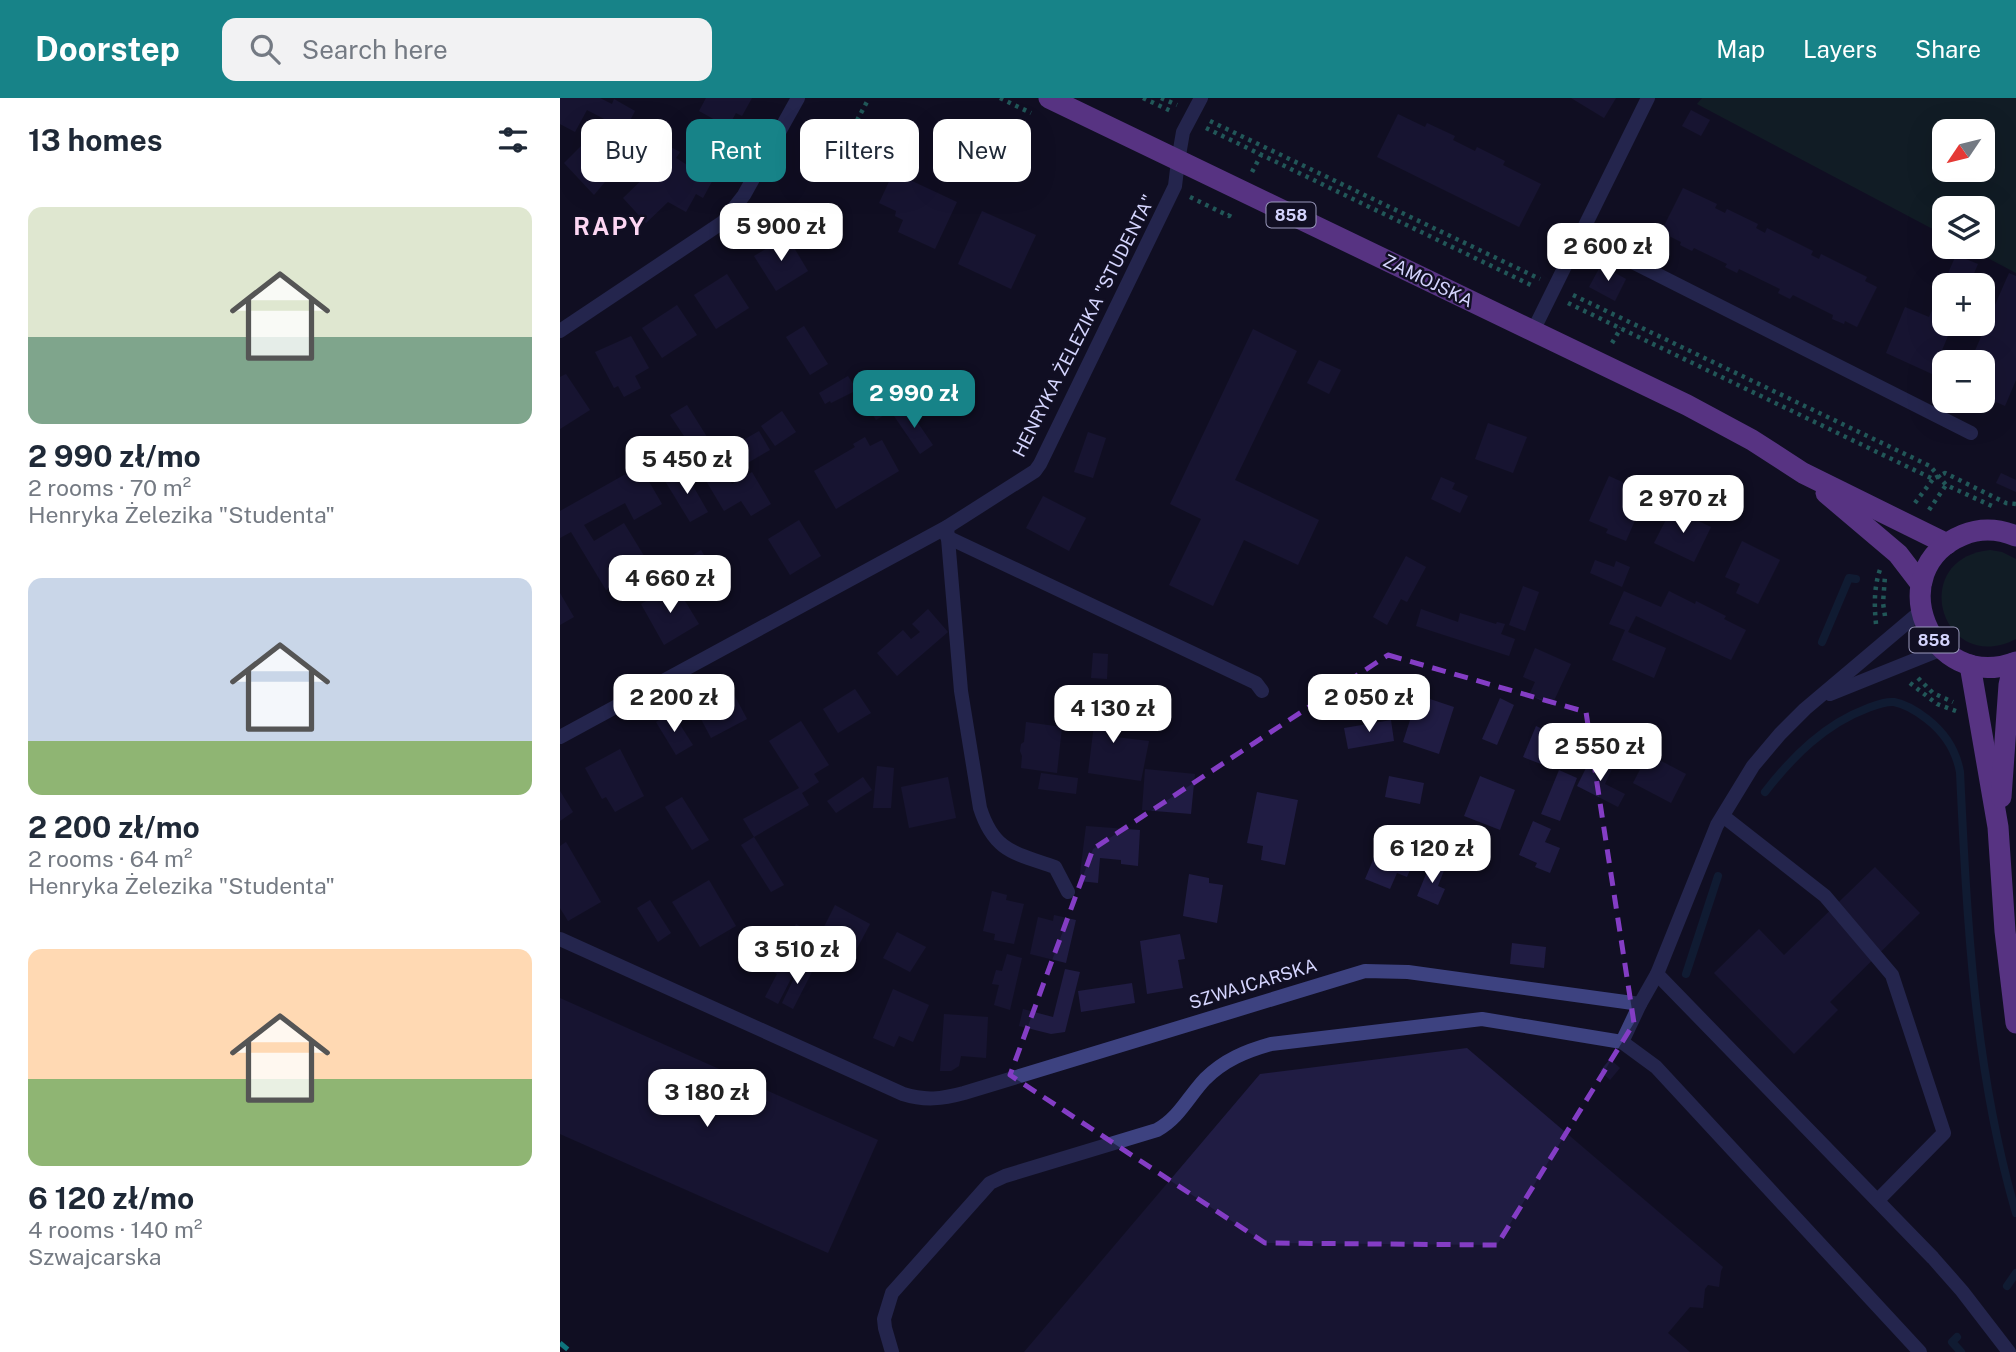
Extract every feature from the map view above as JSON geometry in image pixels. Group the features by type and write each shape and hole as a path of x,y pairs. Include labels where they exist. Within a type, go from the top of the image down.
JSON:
{"main road":[{"name":"ZAMOJSKA","path":"1043,107 1178,160 1533,331 1698,411 1752,440 1803,473 1947,544"},
{"name":"ZAMOJSKA","path":"1803,473 1871,534 1898,554 1922,583"},
{"path":"1947,544 1978,531 1995,530 2016,536"},
{"name":"858","path":"1947,544 1931,561 1922,583 1921,611 1930,636 1955,659 1970,665 1992,668 2015,663 2009,685 1998,827"},
{"name":"858","path":"1970,665 1998,827 2016,1023"}],"street":[{"path":"560,331 723,222 744,195 798,98"},
{"name":"HENRYKA ŻELEZIKA \"STUDENTA\"","path":"560,737 947,532 1035,471 1175,186 1183,132 1200,98"},
{"path":"1533,331 1648,98"},
{"path":"1579,236 1971,433"},
{"path":"947,532 1256,683 1262,691"},
{"path":"947,532 961,691 980,808 986,827 996,842 1016,853 1055,867 1069,892"},
{"path":"1622,1042 1657,974 1699,865 1723,816 1767,748 1791,722 1921,611"},
{"path":"1819,698 1942,649"},
{"path":"1723,816 1825,896 1892,975 1944,1133 1878,1200"},
{"name":"SZWAJCARSKA","path":"560,939 921,1100 964,1093 1365,971 1408,972 1640,1004"},
{"path":"1657,974 1962,1290 2009,1352"},
{"path":"892,1352 884,1319 892,1293 990,1182 1157,1130 1174,1119 1223,1063 1249,1050 1284,1042 1482,1019 1622,1042 1656,1067 1920,1352"}],"path":[{"path":"858,119 869,98"},
{"path":"1000,98 1043,107"},
{"path":"1143,98 1933,479 1945,473 2006,503 2016,504"},
{"path":"1175,186 1186,195 1229,216 1232,210 1245,216"},
{"path":"1947,485 1996,508"},
{"path":"1881,644 1874,632 1877,578 1882,563"},
{"path":"1895,667 1911,684 1937,704 1959,712 1968,719 1980,718"}],"highlighted area":[{"path":"1388,655 1586,712 1634,1023 1497,1245 1265,1243 1010,1075 1093,849"}],"green space":[{"path":"1702,98 2016,98 2016,273 1990,259 1995,259 1995,196 1932,196 1932,229 1697,104"},
{"path":"1990,550 2016,559 2016,639 1990,646 1969,642 1953,630 1944,612 1942,592 1948,573 1964,558"}],"building":[{"path":"560,98 600,98 612,104 614,99 635,111 631,119 604,119 587,110 575,132 560,124"},
{"path":"706,98 752,98 742,116 736,113 733,119 714,119 699,111"},
{"path":"1571,98 1616,98 1604,118"},
{"path":"1691,110 1710,120 1701,136 1682,126"},
{"path":"1398,114 1425,127 1427,123 1455,136 1453,140 1475,151 1477,147 1505,161 1503,165 1541,184 1519,227 1377,157"},
{"path":"581,146 581,181 564,163"},
{"path":"672,148 680,152 676,158 686,164 686,182 712,182 703,198 696,194 686,212 668,202 646,223 623,198 640,182 672,182"},
{"path":"582,182 605,182 594,195"},
{"path":"889,182 914,182 957,202 935,249 898,232 903,220 895,216 896,211 879,203"},
{"path":"1683,188 1717,204 1715,208 1725,213 1727,209 1758,224 1756,228 1765,233 1767,228 1813,251 1811,255 1819,259 1821,254 1867,277 1865,281 1877,287 1857,327 1832,319 1833,315 1793,295 1790,299 1778,293 1780,289 1739,269 1737,273 1725,267 1727,264 1694,248 1692,251 1661,232"},
{"path":"982,211 1036,235 1011,289 958,264"},
{"path":"787,236 808,271 776,291 754,256"},
{"path":"1954,259 1966,259 1978,264 1974,273 1948,273"},
{"path":"1601,265 1626,279 1615,301 1589,287"},
{"path":"2009,273 2016,276 2016,380 2005,406 1995,401 1995,350 1975,350 1981,336 1995,336 1995,305"},
{"path":"727,274 749,308 716,329 694,295"},
{"path":"677,305 697,335 662,358 642,328"},
{"path":"1905,307 1929,317 1932,310 1932,336 1948,336 1942,350 1932,350 1932,374 1886,353"},
{"path":"804,326 828,364 810,375 786,337"},
{"path":"1253,329 1297,351 1235,480 1319,520 1298,565 1244,540 1213,606 1169,585 1201,519 1170,504"},
{"path":"631,336 649,368 635,376 641,388 624,397 618,386 614,388 595,352"},
{"path":"1319,360 1341,370 1329,394 1307,383"},
{"path":"888,370 907,401 876,420 857,390"},
{"path":"566,374 590,410 560,429 560,377"},
{"path":"848,376 857,390 825,404 819,393"},
{"path":"687,405 714,448 666,477 655,458 686,439 670,415"},
{"path":"907,407 933,445 920,454 894,416"},
{"path":"782,411 796,432 775,446 761,426"},
{"path":"1488,423 1527,437 1513,473 1475,459"},
{"path":"759,431 770,450 730,473 719,454"},
{"path":"1088,432 1106,438 1093,478 1074,472"},
{"path":"865,437 870,446 882,440 899,471 836,509 814,471 855,447 853,444"},
{"path":"714,454 732,484 752,472 771,504 751,516 741,501 724,511 696,464"},
{"path":"640,466 662,504 634,520 625,503 584,525 594,541 624,523 649,564 606,590 571,532 560,538 560,511"},
{"path":"684,470 708,512 690,522 665,481"},
{"path":"2001,473 2016,480 2016,492 1996,483"},
{"path":"1609,476 1647,493 1626,541 1606,533 1608,529 1589,521"},
{"path":"1441,477 1455,483 1452,489 1468,496 1460,513 1431,499"},
{"path":"1043,496 1086,518 1069,551 1026,528"},
{"path":"1672,508 1711,527 1694,562 1654,543"},
{"path":"799,520 821,556 790,575 768,539"},
{"path":"1742,541 1780,560 1758,604 1736,593 1740,584 1725,577"},
{"path":"701,550 723,586 708,595 685,560"},
{"path":"1406,556 1426,567 1407,602 1401,599 1387,625 1373,617"},
{"path":"1595,560 1614,567 1616,561 1630,567 1622,587 1590,573"},
{"path":"1523,586 1539,592 1525,631 1509,625"},
{"path":"670,587 674,594 679,591 699,624 664,645 641,604"},
{"path":"1624,591 1661,607 1669,591 1726,616 1724,619 1746,630 1731,660 1636,616 1628,632 1666,648 1654,678 1612,660 1625,630 1609,624"},
{"path":"560,593 574,617 560,625"},
{"path":"928,609 948,632 897,676 877,653 903,630 911,639 920,632 912,624"},
{"path":"1421,609 1458,622 1460,613 1496,624 1505,624 1501,634 1515,639 1509,656 1416,626"},
{"path":"1535,648 1571,664 1552,705 1529,695 1535,682 1523,677"},
{"path":"1093,653 1108,654 1107,679 1091,678"},
{"path":"730,687 747,719 711,738 694,706"},
{"path":"855,689 871,713 838,733 823,709"},
{"path":"1090,691 1110,692 1107,736 1149,741 1141,781 1088,773 1094,725 1088,724"},
{"path":"1418,695 1454,707 1439,754 1403,742"},
{"path":"1500,698 1514,705 1497,745 1482,739"},
{"path":"672,712 693,745 676,755 656,722"},
{"path":"1391,720 1394,741 1348,749 1344,728"},
{"path":"801,721 829,765 814,774 819,782 802,793 809,805 754,837 743,819 799,788 769,741"},
{"path":"1026,722 1062,727 1057,773 1021,768 1020,751"},
{"path":"1536,726 1558,736 1546,766 1523,757"},
{"path":"620,749 644,796 615,812 606,797 602,799 585,768"},
{"path":"1648,754 1686,774 1671,803 1633,783"},
{"path":"1591,758 1612,769 1605,784 1625,794 1618,807 1577,786"},
{"path":"877,766 894,768 891,808 873,808"},
{"path":"1145,769 1195,774 1191,814 1142,810"},
{"path":"1559,770 1577,778 1560,821 1541,814"},
{"path":"1041,773 1078,778 1076,794 1038,789"},
{"path":"1389,776 1424,783 1420,804 1385,797"},
{"path":"1480,776 1515,790 1500,830 1464,816"},
{"path":"863,777 872,790 836,813 827,801"},
{"path":"948,777 956,818 909,828 901,787"},
{"path":"560,791 573,812 560,821"},
{"path":"1257,792 1298,800 1285,865 1261,860 1263,846 1247,843"},
{"path":"682,797 709,840 692,850 665,807"},
{"path":"1533,821 1551,829 1545,842 1560,848 1550,873 1535,867 1537,863 1519,855"},
{"path":"1086,826 1140,830 1138,866 1121,864 1121,860 1100,858 1098,883 1079,881"},
{"path":"1383,836 1418,851 1407,877 1397,873 1390,889 1365,879"},
{"path":"754,837 784,885 771,892 741,845"},
{"path":"566,842 601,902 568,921 560,908 560,846"},
{"path":"1431,862 1445,868 1438,886 1445,889 1438,905 1417,896"},
{"path":"1875,867 1920,913 1830,1002 1838,1010 1794,1054 1714,973 1759,929 1784,955"},
{"path":"1189,874 1209,878 1209,883 1223,885 1217,923 1183,916"},
{"path":"709,880 736,926 700,947 672,902"},
{"path":"992,891 1007,895 1006,900 1024,904 1014,944 994,940 995,934 983,931"},
{"path":"650,900 671,933 658,942 637,908"},
{"path":"835,905 870,924 853,956 819,937"},
{"path":"1054,915 1076,920 1066,963 1030,954 1038,917 1053,921"},
{"path":"796,924 814,934 778,1004 765,997 777,974 772,971"},
{"path":"897,932 926,947 910,972 883,958"},
{"path":"1180,934 1185,959 1178,960 1183,988 1147,994 1140,941"},
{"path":"1512,943 1546,947 1544,968 1510,964"},
{"path":"1007,954 1022,958 1010,1010 994,1005 999,985 992,984 996,970 1002,971"},
{"path":"801,964 813,970 793,1009 782,1003"},
{"path":"1065,969 1080,972 1065,1032 1051,1034 1019,1026 1023,1009 1053,1017"},
{"path":"1132,983 1135,1003 1081,1012 1078,991"},
{"path":"893,989 929,1005 913,1042 899,1036 894,1047 873,1038"},
{"path":"560,998 878,1140 828,1253 560,1134"},
{"path":"944,1014 988,1017 986,1058 961,1056 959,1066 951,1071 940,1071"},
{"path":"1467,1048 1723,1267 1719,1287 1708,1285 1705,1289 1703,1308 1690,1307 1668,1333 1690,1352 1024,1352 1260,1074"},
{"path":"1610,1059 1620,1068 1610,1080 1600,1071"}],"waterway":[{"path":"1822,642 1849,578 1856,579"},
{"path":"1765,792 1787,766 1824,732 1852,715 1887,702 1903,705 1923,716 1949,742 1960,772 1970,939 1982,1050 2002,1159 2016,1213"},
{"path":"1686,974 1718,876"},
{"path":"2007,1286 2016,1273"},
{"path":"1957,1337 1952,1342 1961,1352"}],"railway":[{"path":"560,1343 571,1352"}],"district":[{"name":"RAPY","path":"610,227"}]}
